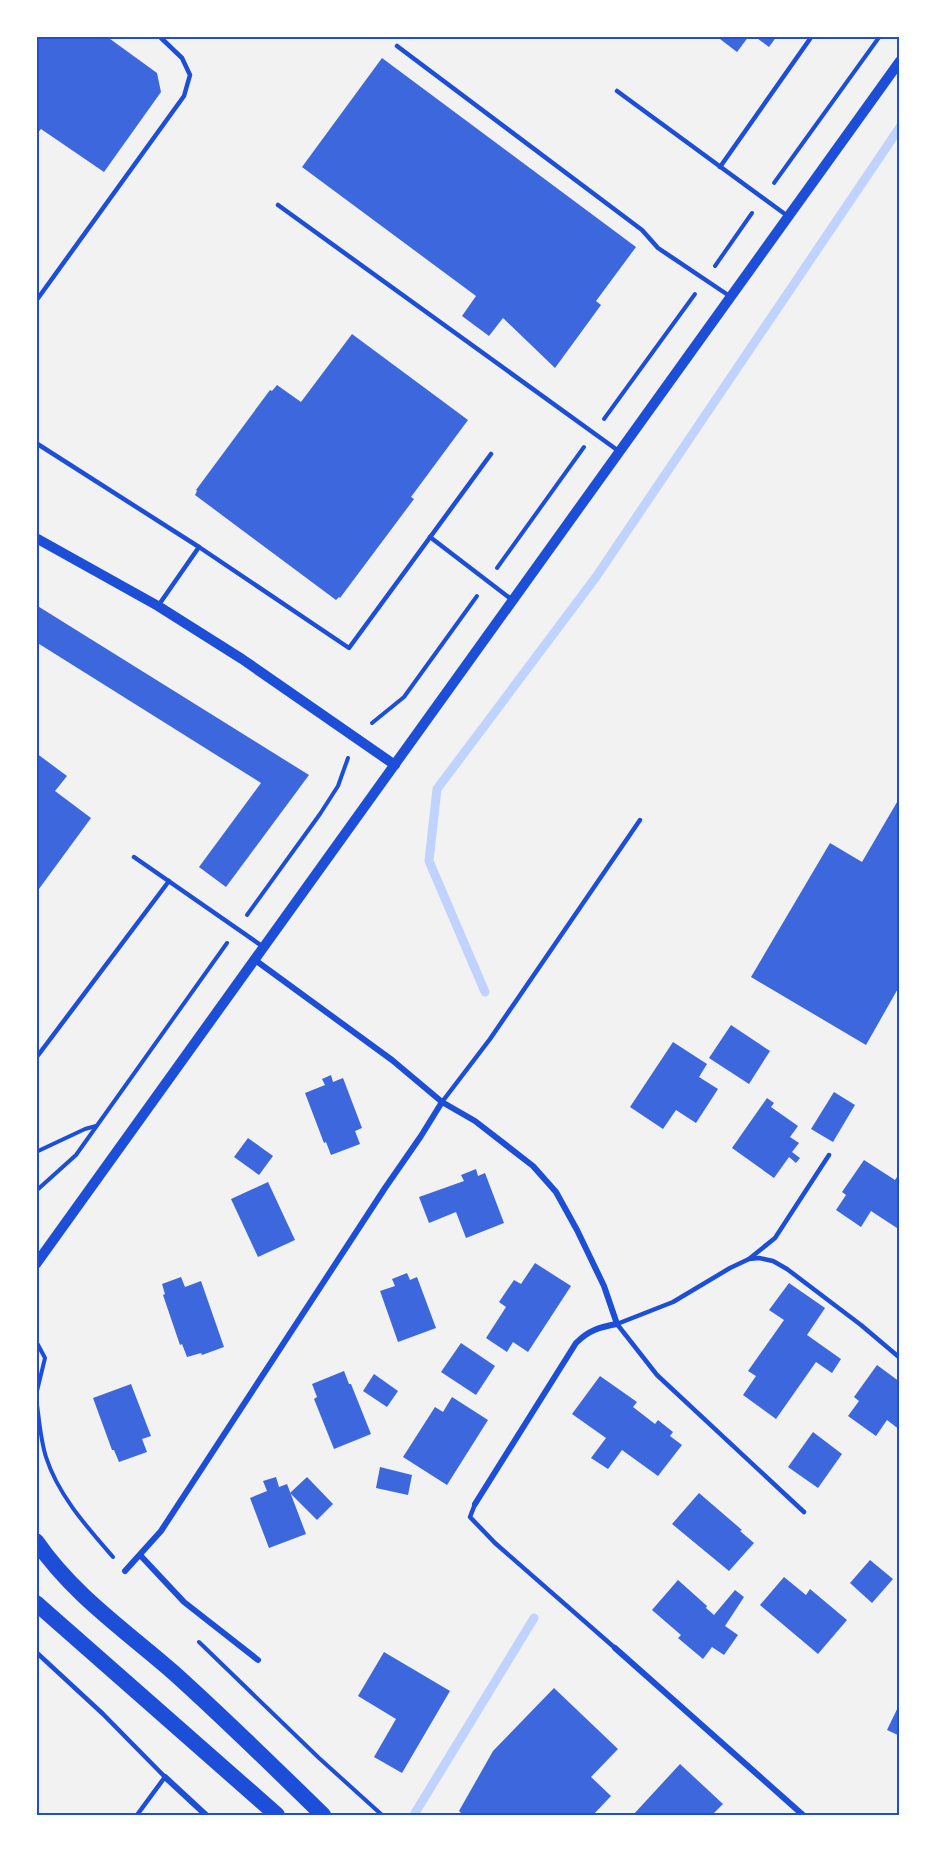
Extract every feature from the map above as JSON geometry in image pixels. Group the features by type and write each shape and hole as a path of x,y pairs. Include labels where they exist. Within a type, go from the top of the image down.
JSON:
{"highway":[{"path":"36,1541 72,1583 111,1622 174,1673 323,1815"},
{"path":"36,1603 277,1815"}],"street":[{"path":"36,1264 900,62"},
{"path":"36,538 158,606 242,659 395,765"},
{"path":"255,960 392,1060 442,1102 475,1120 533,1166 556,1192 604,1286 617,1324 586,1333 576,1343 475,1504"},
{"path":"125,1571 161,1531 442,1102"},
{"path":"140,1555 184,1602 258,1660"},
{"path":"615,1648 803,1815"},
{"path":"165,1777 206,1815"}],"lane":[{"path":"36,301 184,96 190,75 182,58 159,36"},
{"path":"720,167 813,36"},
{"path":"397,46 642,230 658,248 731,297"},
{"path":"616,91 789,217"},
{"path":"278,205 620,452"},
{"path":"36,443 199,547 349,648 491,454"},
{"path":"430,537 513,601"},
{"path":"158,606 199,547"},
{"path":"442,1102 490,1040 640,820"},
{"path":"134,857 265,948"},
{"path":"36,1058 169,881"},
{"path":"804,1512 657,1375 617,1324 673,1302 749,1259 775,1238 829,1155"},
{"path":"749,1259 759,1258 773,1261 787,1269 900,1358"},
{"path":"475,1504 470,1517 495,1543 615,1648"},
{"path":"36,1652 103,1714 165,1777 137,1815"}],"path":[{"path":"36,1191 76,1155 320,814 338,786 356,738 384,712 404,698 880,36"},
{"path":"36,1152 96,1126"},
{"path":"36,1341 45,1358 36,1396 45,1455 55,1480 80,1517 125,1571"},
{"path":"193,1636 319,1758 382,1815"}],"building":[{"path":"36,36 106,36 157,73 161,92 104,172 41,129 36,135"},
{"path":"716,36 749,36 737,52"},
{"path":"754,36 777,36 769,47"},
{"path":"382,58 636,247 596,301 601,305 555,368 503,318 489,336 462,316 476,296 302,167"},
{"path":"352,334 468,420 411,497 414,499 340,598 336,600 195,495 196,490 270,390 272,391 277,385 301,402"},
{"path":"36,605 309,775 226,887 199,867 261,783 36,642"},
{"path":"36,753 67,776 55,791 91,818 36,893"},
{"path":"900,797 900,985 866,1045 751,977 830,843 862,862"},
{"path":"731,1025 770,1051 749,1084 709,1058"},
{"path":"673,1042 707,1064 699,1077 718,1089 696,1123 676,1110 663,1129 630,1107"},
{"path":"331,1075 333,1082 343,1078 362,1128 355,1131 360,1144 331,1155 326,1142 324,1143 305,1093 325,1085 322,1079"},
{"path":"834,1092 855,1105 833,1142 811,1129"},
{"path":"767,1098 774,1103 771,1107 798,1126 790,1137 799,1143 792,1152 800,1158 796,1163 789,1157 774,1178 732,1148"},
{"path":"248,1138 273,1156 259,1175 234,1157"},
{"path":"864,1160 895,1180 900,1175 900,1230 871,1211 861,1227 836,1210 846,1195 842,1192"},
{"path":"476,1169 478,1176 485,1173 504,1223 466,1238 456,1212 429,1223 419,1197 464,1181 461,1175"},
{"path":"268,1182 295,1240 258,1257 231,1199"},
{"path":"535,1263 571,1286 528,1352 513,1342 507,1352 486,1338 506,1307 499,1302 514,1280 521,1284"},
{"path":"407,1273 410,1280 417,1277 436,1328 398,1342 380,1291 395,1286 392,1279"},
{"path":"181,1277 185,1287 201,1281 224,1347 202,1355 201,1353 187,1357 182,1344 180,1345 163,1295 165,1294 162,1284"},
{"path":"789,1283 825,1308 807,1335 841,1359 832,1373 816,1362 776,1419 743,1395 756,1376 748,1371 784,1320 769,1310"},
{"path":"461,1343 495,1366 476,1395 441,1372"},
{"path":"877,1365 900,1382 900,1430 887,1420 876,1436 848,1416 859,1401 854,1397"},
{"path":"344,1371 371,1434 334,1449 314,1399 317,1397 312,1384"},
{"path":"374,1374 398,1391 387,1407 363,1391"},
{"path":"600,1376 637,1402 633,1407 655,1424 658,1420 673,1432 670,1436 682,1445 658,1476 622,1450 608,1469 591,1458 606,1438 572,1414"},
{"path":"131,1384 151,1436 142,1439 147,1452 119,1462 112,1450 93,1398"},
{"path":"452,1397 488,1420 447,1485 403,1457 435,1407 443,1412"},
{"path":"813,1432 842,1454 818,1488 788,1467"},
{"path":"380,1467 412,1475 408,1495 376,1488"},
{"path":"276,1477 279,1487 287,1484 306,1534 269,1548 250,1498 267,1491 263,1481"},
{"path":"307,1477 333,1504 317,1520 290,1493"},
{"path":"699,1493 754,1543 729,1571 672,1524"},
{"path":"870,1560 893,1579 872,1603 850,1583"},
{"path":"784,1577 806,1595 810,1589 847,1620 818,1654 760,1605"},
{"path":"678,1580 714,1615 735,1590 744,1597 725,1626 738,1635 724,1655 712,1647 703,1659 678,1638 681,1635 652,1610"},
{"path":"384,1652 450,1691 402,1773 374,1757 396,1719 358,1696"},
{"path":"554,1688 618,1749 591,1777 611,1796 593,1815 463,1815 459,1811 493,1751"},
{"path":"900,1703 900,1736 887,1730"},
{"path":"680,1764 723,1804 712,1815 633,1815"}],"waterway":[{"path":"485,992 429,861 437,789 596,577 900,127"},
{"path":"415,1813 534,1618"}]}
